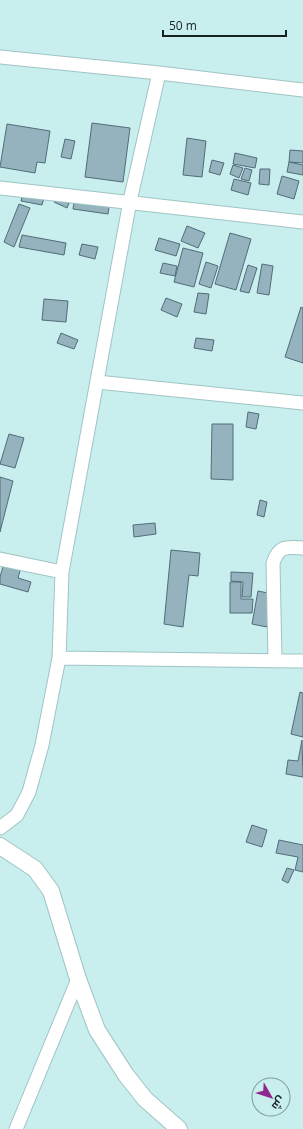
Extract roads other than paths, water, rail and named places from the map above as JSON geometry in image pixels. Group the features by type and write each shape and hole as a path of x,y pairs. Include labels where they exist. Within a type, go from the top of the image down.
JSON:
{"street":[{"path":"0,57 159,73 303,90"},
{"path":"0,828 17,816 29,792 42,745 59,658 62,572 130,201 159,73"},
{"path":"0,188 130,201 303,222"},
{"path":"97,382 303,403"},
{"path":"275,661 274,563 276,554 285,547 303,548"},
{"path":"0,559 62,572"},
{"path":"59,658 303,661"},
{"path":"0,846 35,869 51,891 78,979 98,1030 126,1075 145,1099 179,1129"},
{"path":"16,1129 78,979"}]}
